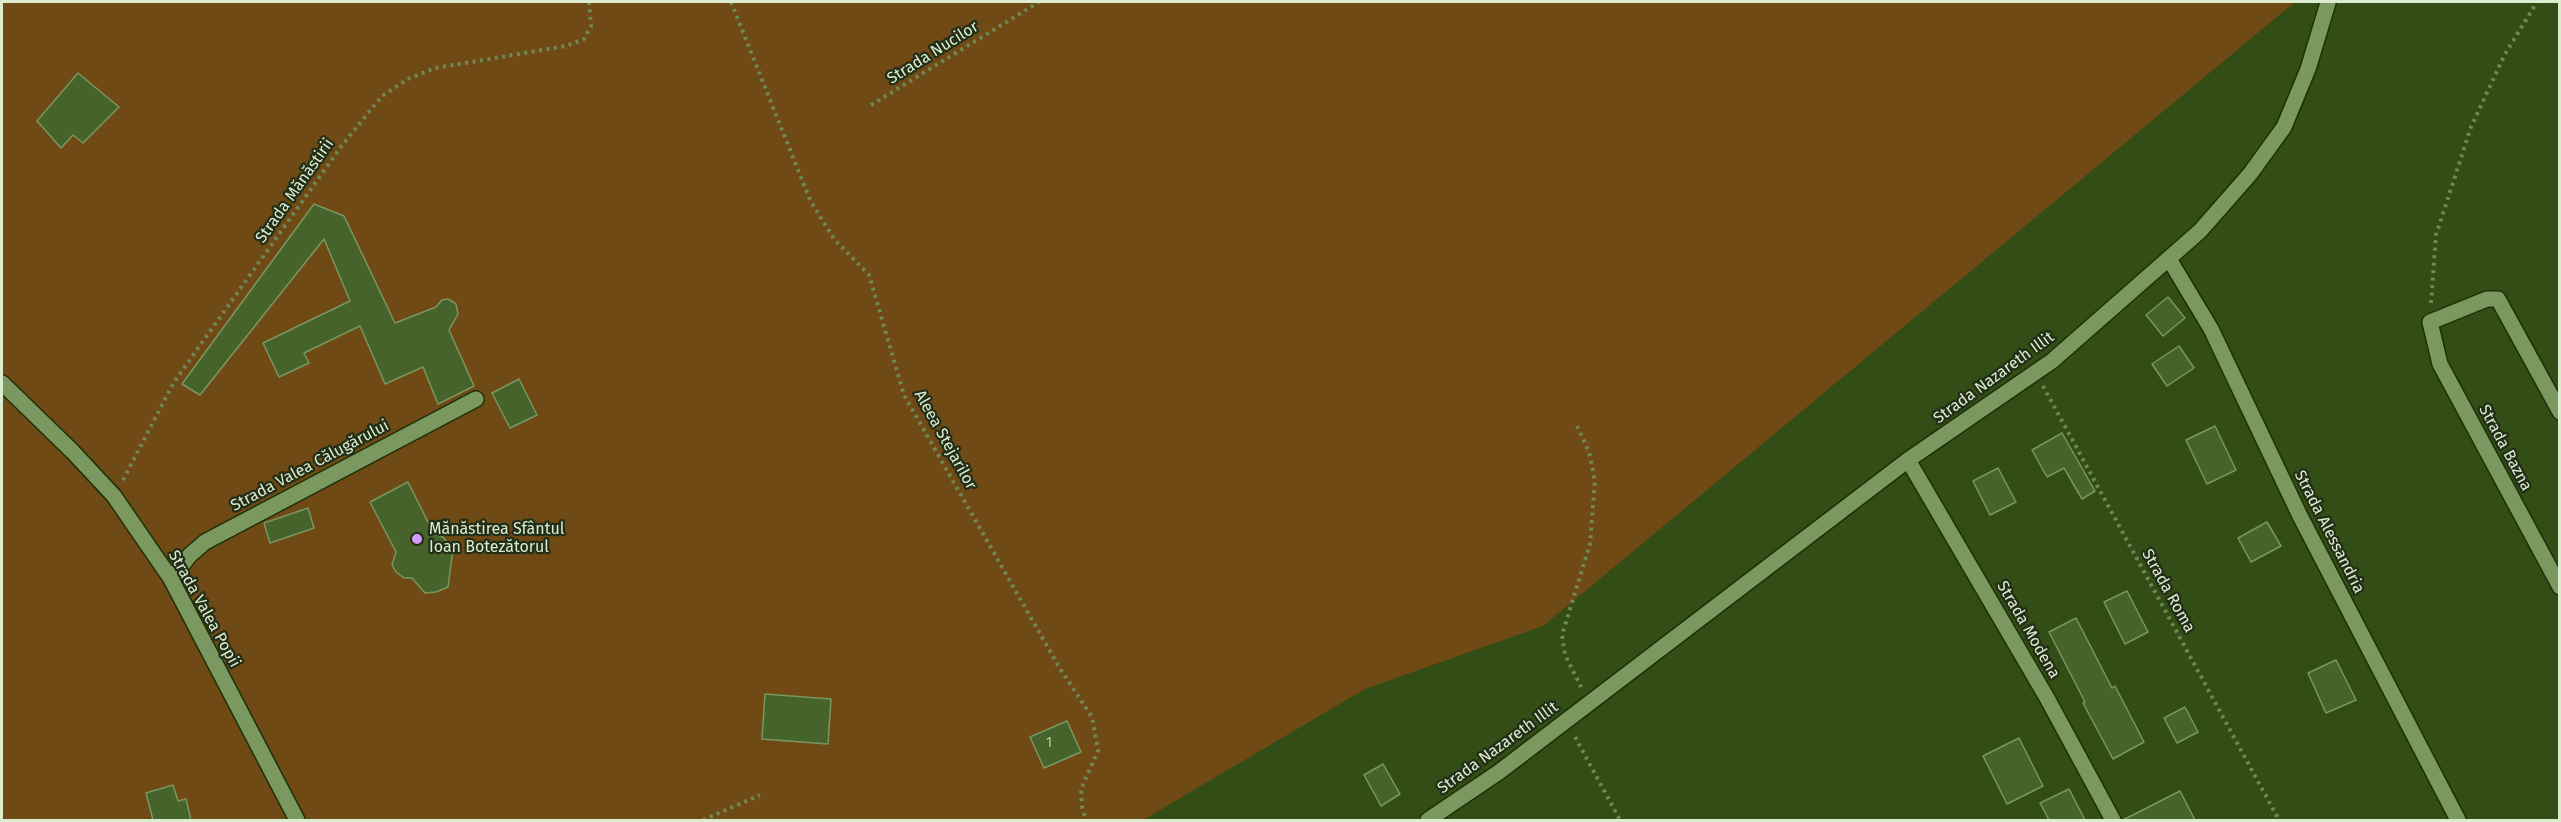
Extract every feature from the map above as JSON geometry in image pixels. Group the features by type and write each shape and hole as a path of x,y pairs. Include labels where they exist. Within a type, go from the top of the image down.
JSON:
{"street":[{"name":"Strada Nazareth Illit","path":"1428,820 1499,772 1590,704 1908,460 2052,361 2200,231 2250,174 2283,127 2308,69 2328,3"},
{"name":"Strada Alessandria","path":"2169,259 2211,329 2300,516 2458,820"},
{"path":"2430,322 2487,299 2498,299 2559,412"},
{"name":"Strada Bazna","path":"2430,322 2440,364 2559,587"},
{"name":"Strada Valea Popii","path":"2,383 114,496 171,579 297,820"},
{"name":"Strada Valea Călugărului","path":"171,579 190,555 205,542 476,399"},
{"name":"Strada Modena","path":"1908,460 2048,698 2113,820"}],"path":[{"name":"Strada Mănăstirii","path":"114,496 174,382 336,153 382,96 408,79 435,68 566,46 584,39 591,27 589,2"},
{"name":"Aleea Stejarilor","path":"731,2 810,200 834,239 869,275 904,395 1059,667 1092,717 1098,751 1081,789 1082,807 1086,820"},
{"name":"Strada Nucilor","path":"871,105 1039,2"},
{"path":"2430,322 2436,235 2471,127 2505,54 2537,2"},
{"name":"Strada Roma","path":"2036,372 2279,820"},
{"path":"1577,426 1589,452 1595,481 1590,544 1562,634 1565,655 1590,704"},
{"path":"1567,721 1620,820"},
{"path":"703,820 760,795"}],"shaded area":[{"path":"2,2 2295,2 1543,626 1365,689 1143,820 2,820"}],"building":[{"path":"78,73 119,107 83,143 73,135 61,148 37,121"},
{"path":"314,204 344,216 395,323 436,307 442,300 448,299 456,304 458,314 449,330 474,386 438,404 423,367 385,384 360,326 304,353 309,363 279,377 263,343 350,301 324,239 200,395 182,384"},
{"path":"2168,297 2185,318 2163,336 2146,315"},
{"path":"2179,346 2194,368 2167,386 2152,364"},
{"path":"519,379 537,415 510,428 492,393"},
{"path":"2215,426 2236,470 2207,484 2186,440"},
{"path":"2062,433 2095,491 2082,499 2064,468 2047,477 2032,450"},
{"path":"1998,468 2016,502 1990,515 1973,481"},
{"name":"Mănăstirea Sfântul Ioan Botezătorul","path":"408,482 434,534 443,537 453,549 448,587 436,592 425,593 412,578 404,578 396,572 392,565 396,552 370,502"},
{"path":"308,508 314,528 270,543 264,523"},
{"path":"2267,522 2281,546 2251,562 2238,538"},
{"path":"2127,591 2148,632 2125,644 2104,602"},
{"path":"2076,618 2112,688 2115,686 2144,742 2113,759 2049,632"},
{"path":"2336,660 2356,700 2326,713 2308,673"},
{"path":"765,694 831,699 828,744 762,739"},
{"path":"2185,707 2198,732 2177,743 2164,718"},
{"path":"1067,721 1081,752 1044,768 1030,737"},
{"path":"2019,738 2043,786 2007,804 1983,756"},
{"path":"1383,764 1400,794 1381,806 1364,775"},
{"path":"173,785 178,801 186,799 191,820 153,820 146,793"},
{"path":"2069,789 2085,820 2049,820 2040,803"},
{"path":"2180,791 2195,820 2123,820"}],"place":[{"name":"Mănăstirea Sfântul Ioan Botezătorul","path":"417,539"}]}
